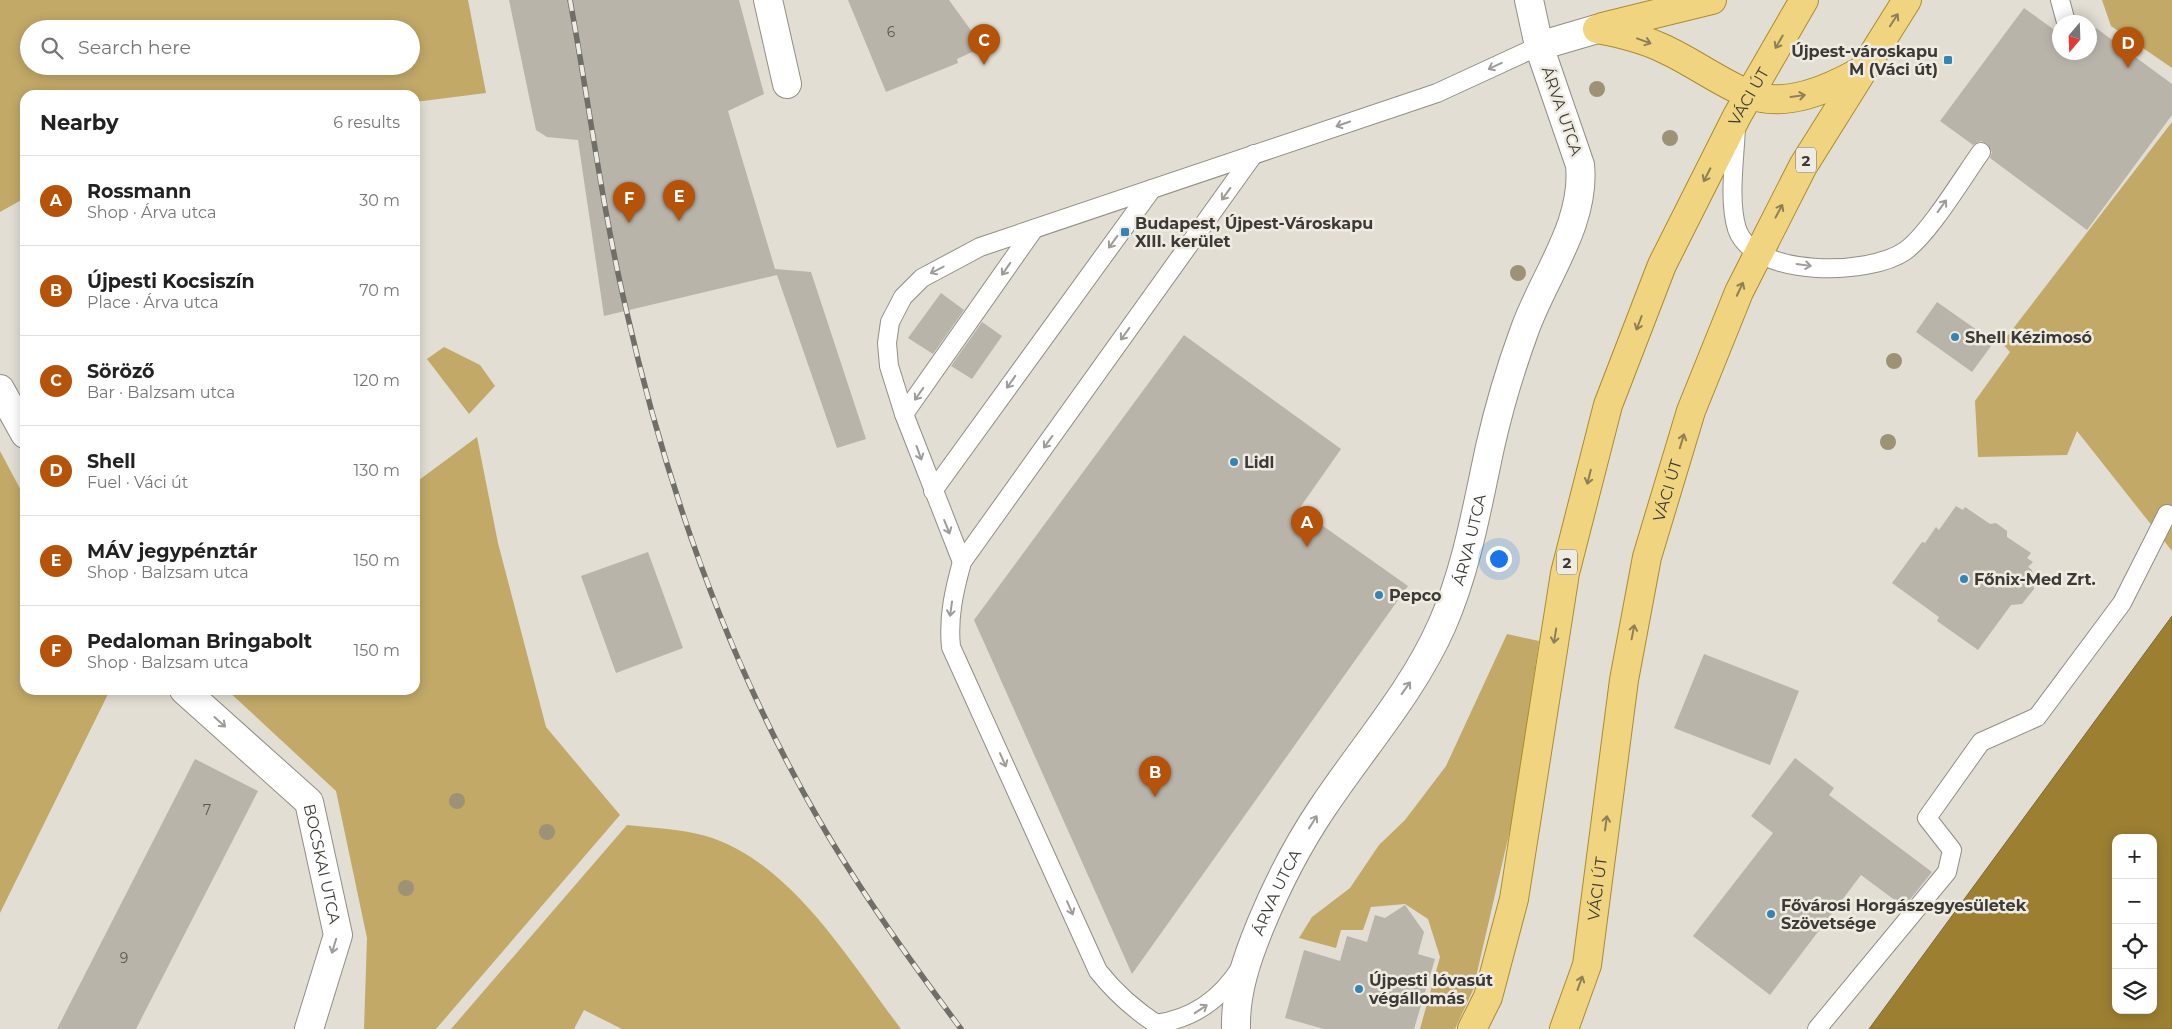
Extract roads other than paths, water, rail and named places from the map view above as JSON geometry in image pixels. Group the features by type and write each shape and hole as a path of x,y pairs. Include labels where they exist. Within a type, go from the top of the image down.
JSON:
{"main road":[{"path":"1597,29 1712,0"},
{"name":"VÁCI ÚT","path":"1472,1029 1488,997 1514,899 1565,573 1608,405 1662,265 1743,105 1804,0"},
{"name":"VÁCI ÚT","path":"1564,1029 1587,965 1624,680 1647,557 1691,411 1722,330 1757,254 1803,166 1907,0"},
{"path":"1597,29 1631,36 1660,47 1743,105 1812,94 1837,84 1862,70"}],"street":[{"path":"768,0 787,84"},
{"name":"ÁRVA UTCA","path":"1236,1029 1237,1004 1250,952 1275,891 1302,840 1409,684 1430,650 1456,588 1467,555 1498,418 1515,356 1536,300 1570,225 1581,192 1582,178 1577,151 1539,46 1529,0"},
{"name":"ÁRVA UTCA","path":"1539,46 1597,29"},
{"path":"0,389 20,425"},
{"name":"BOCSKAI UTCA","path":"190,695 309,802 338,935 308,1029"}],"lane":[{"path":"2060,0 2064,15"},
{"path":"962,562 904,414 889,366 886,343 890,322 903,297 922,278 980,247 1437,92 1539,46"},
{"path":"1743,105 1734,216 1743,240 1757,254 1787,263 1818,267 1860,267 1883,262 1906,250 1923,232 1981,152"},
{"path":"1250,952 1225,988 1210,1003 1192,1014 1160,1026 1134,1009 1114,991 1098,971 951,647 949,626 951,608 962,562 1254,154"},
{"path":"933,491 1152,189"},
{"path":"904,414 1034,229"},
{"path":"1817,1029 1946,872 1952,850 1927,818 1981,742 2037,717 2122,603 2167,514"}],"railway":[{"path":"570,0 617,271 660,441 703,572 728,636 756,699 786,760 819,820 905,953 961,1029"}],"place":[{"name":"Újpest-városkapu M (Váci út)","path":"1948,60"},
{"name":"Söröző","path":"984,65"},
{"name":"Shell","path":"2128,68"},
{"name":"MÁV jegypénztár","path":"679,221"},
{"name":"Pedaloman Bringabolt","path":"629,223"},
{"name":"Budapest, Újpest-Városkapu XIII. kerület","path":"1125,232"},
{"name":"Shell Kézimosó","path":"1955,337"},
{"name":"Lidl","path":"1234,462"},
{"name":"Rossmann","path":"1307,547"},
{"name":"Főnix-Med Zrt.","path":"1964,579"},
{"name":"Pepco","path":"1379,595"},
{"name":"Újpesti Kocsiszín","path":"1155,797"},
{"name":"Fővárosi Horgászegyesületek Szövetsége","path":"1771,914"},
{"name":"Újpesti lóvasút végállomás","path":"1359,989"}]}
